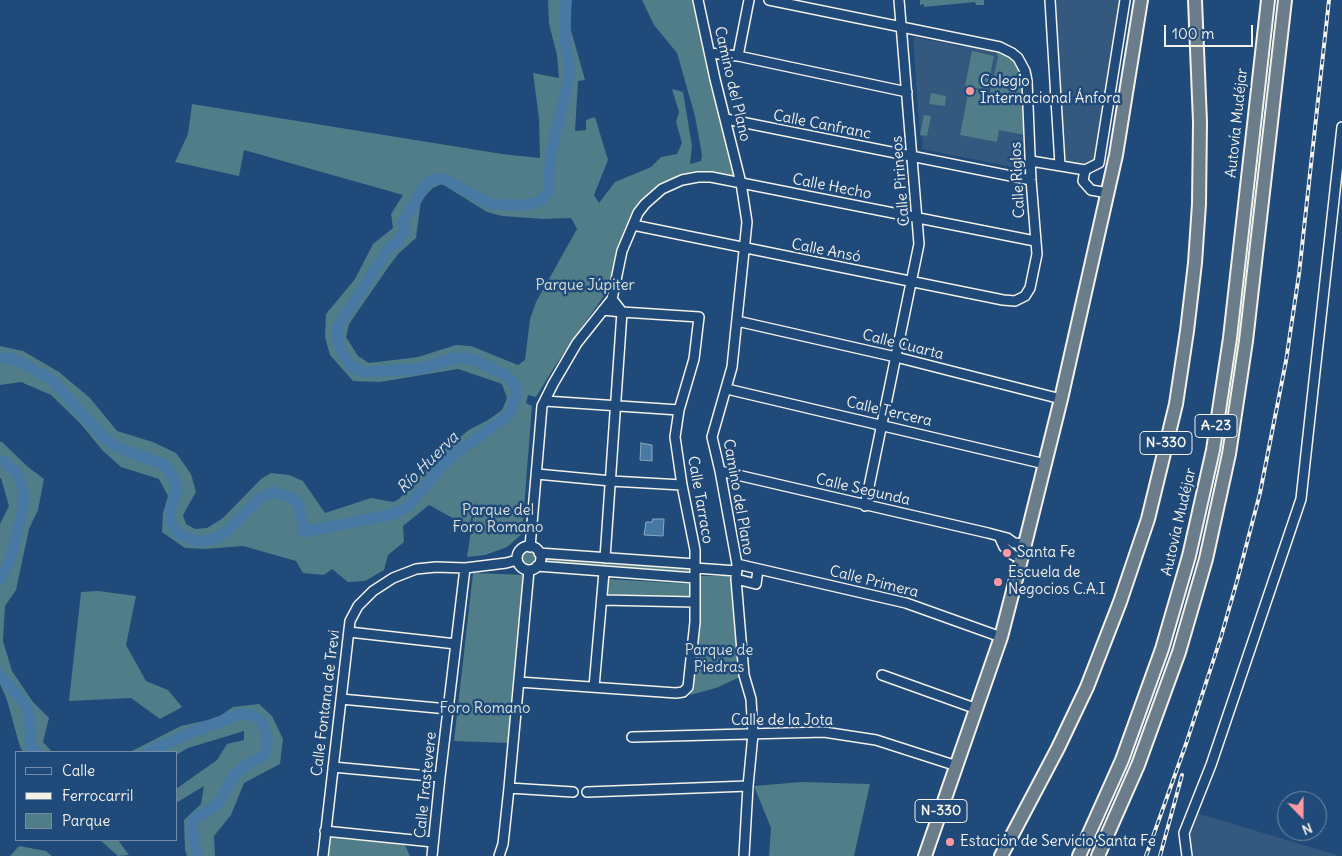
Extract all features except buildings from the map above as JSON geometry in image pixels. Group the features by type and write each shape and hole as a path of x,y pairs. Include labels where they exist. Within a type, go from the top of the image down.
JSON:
{"highway":[{"name":"N-330","path":"925,856 1001,637 1022,559 1062,399 1108,193 1141,0"},
{"name":"N-330","path":"1001,856 1058,748 1120,602 1148,519 1176,404 1188,331 1199,204 1200,122 1195,0"},
{"name":"Autovía Mudéjar","path":"1079,856 1122,760 1162,649 1189,556 1213,450 1230,338 1268,0"},
{"name":"A-23","path":"1098,856 1138,765 1179,652 1206,559 1229,454 1246,341 1285,0"}],"street":[{"name":"Camino del Plano","path":"698,0 741,183 747,222 732,367 712,437 720,471 737,571 744,675 751,699 753,734 744,856"},
{"path":"738,56 749,0"},
{"path":"769,0 901,26"},
{"name":"Calle Pirineos","path":"865,506 919,244 899,0"},
{"path":"1050,0 1060,165"},
{"path":"1030,161 1085,170 1099,163 1125,0"},
{"name":"Calle Riglos","path":"901,26 1000,47 1012,53 1022,64 1025,71 1037,254 1030,288 1025,296 1015,301"},
{"path":"710,53 738,56 907,92"},
{"name":"Calle Canfranc","path":"726,119 913,158 1031,180"},
{"path":"1187,856 1184,833 1211,765 1301,500 1342,127"},
{"path":"1085,170 1083,181 1091,190 1108,193"},
{"name":"Calle Hecho","path":"612,299 622,251 638,213 655,194 687,179 705,177 741,183 1035,241"},
{"name":"Calle Ansó","path":"632,226 1015,301"},
{"path":"530,547 542,406 577,344 612,299 622,312 605,558"},
{"path":"603,310 622,312"},
{"name":"Calle Tarraco","path":"594,687 684,692 686,690 695,622 695,550 675,437 679,410 694,358 699,317 622,312"},
{"name":"Calle Cuarta","path":"737,321 896,357 1062,399"},
{"name":"Calle Tercera","path":"726,389 883,424 1045,464"},
{"path":"545,401 679,410"},
{"name":"Calle Segunda","path":"720,471 999,536 1007,538 1014,543 1025,544"},
{"path":"537,474 682,485"},
{"path":"999,536 1004,547 1013,555 1022,559"},
{"path":"499,856 503,844 519,682 533,568 540,560 539,553 534,548 530,547 520,550 517,560 520,566 533,568 695,578"},
{"path":"539,553 737,571 756,584 758,570"},
{"name":"Calle Fontana de Trevi","path":"323,856 350,620 358,606 373,591 393,578 416,569 436,567 465,568 517,560"},
{"name":"Calle Trastevere","path":"432,856 465,568"},
{"name":"Calle Primera","path":"737,571 758,570 906,603 1001,637"},
{"path":"519,682 594,687 604,572"},
{"path":"602,600 695,602"},
{"path":"349,632 456,644"},
{"path":"882,675 977,709"},
{"path":"341,699 448,709"},
{"name":"Calle de la Jota","path":"632,737 824,732 876,740 957,766"},
{"path":"333,767 440,777"},
{"path":"587,792 748,786"},
{"path":"509,788 573,792"},
{"path":"325,831 433,842"}],"shaded area":[{"path":"1050,0 1128,0 1094,169 1057,162"},
{"name":"Colegio Internacional Ánfora","path":"913,38 963,47 964,44 996,49 1022,69 1027,164 1023,169 922,149 923,139 920,135"},
{"path":"641,443 652,445 652,461 640,460"},
{"path":"653,519 664,519 663,536 644,535 646,522 652,522"},
{"path":"1193,812 1277,837 1277,841 1290,841 1338,856 1187,856 1184,833"}],"green space":[{"path":"548,0 572,0 569,23 585,80 578,81 575,131 586,130 586,120 595,117 608,160 594,195 599,203 615,182 651,167 661,157 677,154 682,143 676,122 679,112 672,89 683,92 692,146 690,164 701,161 702,155 695,116 677,53 654,25 642,0 697,0 741,183 730,180 682,180 645,204 622,251 617,251 608,287 603,297 536,397 528,395 526,403 532,406 522,534 507,547 485,555 467,557 476,499 469,527 429,505 403,526 404,542 388,555 384,570 365,581 348,582 332,569 324,575 303,573 296,561 243,546 206,549 185,548 162,532 163,513 168,496 159,479 121,467 103,451 80,423 51,395 21,382 0,385 0,346 23,351 59,372 90,398 117,431 153,442 176,453 191,474 196,492 183,515 186,524 195,529 207,528 223,518 261,479 271,473 289,475 303,481 325,513 371,498 393,502 399,499 441,452 469,430 502,410 507,398 502,384 458,369 380,382 353,381 330,355 325,337 326,314 355,279 373,244 393,228 391,214 403,195 244,150 239,176 175,162 188,134 192,104 502,154 540,158 539,118 533,73 559,78 557,55 549,24","holes":["442,184 487,212 502,216 544,219 571,218 577,229 536,302 530,319 525,360 518,365 471,346 456,345 418,357 369,363 358,356 346,337 349,324 399,253 416,238 421,200 433,188"]},
{"path":"920,0 984,0 984,5 976,5 975,2 924,7 924,4 920,5"},
{"path":"996,49 1012,57 1024,76 1025,135 999,130 997,142 960,135 969,88 990,93 998,57"},
{"path":"972,51 994,56 987,90 965,86"},
{"path":"931,93 946,96 945,106 929,104"},
{"path":"924,115 931,116 927,136 920,135"},
{"path":"0,442 2,442 28,467 44,479 38,510 29,529 16,590 5,606 3,641 12,671 33,702 49,718 43,742 51,751 22,751 7,700 0,684 0,524 9,506 0,478"},
{"path":"526,552 532,552 536,559 532,566 526,566 522,562 522,556"},
{"path":"546,557 691,568 692,571 690,574 545,563"},
{"name":"Foro Romano","path":"473,573 525,575 509,743 454,741"},
{"name":"Parque de Piedras","path":"699,576 729,576 735,579 744,675 716,688 690,695 697,644"},
{"path":"608,579 690,584 690,600 607,594"},
{"path":"98,591 136,596 126,645 146,681 168,690 182,707 160,719 131,698 69,701 81,592"},
{"path":"259,704 272,716 283,739 280,764 244,783 231,815 214,836 215,856 187,856 184,820 201,804 204,786 178,802 178,788 217,760 227,744 244,740 244,731 188,748 178,754 178,751 132,751 181,726 217,718 233,707"},
{"path":"802,782 870,784 854,856 769,856 771,828 754,786"},
{"path":"329,835 404,843 410,856 327,856"},
{"path":"101,841 119,841 129,855 118,856"},
{"path":"19,846 46,851 52,856 10,856"}],"waterway":[{"name":"Río Huerva","path":"0,358 9,358 21,362 52,380 105,439 115,446 165,465 174,478 177,489 171,508 170,522 180,535 196,541 208,541 225,533 260,498 273,492 291,497 298,504 303,532 394,514 408,506 446,462 508,416 516,397 516,387 505,375 474,360 464,358 454,358 421,369 364,372 351,366 344,355 338,343 337,328 389,248 396,244 405,231 403,222 426,184 437,178 447,180 490,204 518,205 536,203 543,199 548,192 551,152 569,78 565,39 566,0"},
{"name":"Río Huerva","path":"0,461 5,462 18,474 24,497 14,546 8,565 0,580"},
{"name":"Río Huerva","path":"0,675 27,707 31,746 35,751"},
{"name":"Río Huerva","path":"150,751 192,732 240,714 253,715 262,722 267,736 267,748 263,756 243,767 233,776 216,806 194,819 192,826 198,856"}],"railway":[{"path":"1146,856 1186,744 1221,637 1260,493 1286,361 1299,274 1329,0"},
{"path":"1160,856 1182,775"}],"place":[{"name":"Colegio Internacional Ánfora","path":"970,91"},
{"name":"Santa Fe","path":"1007,553"},
{"name":"Escuela de Negocios C.A.I","path":"998,582"},
{"name":"Estación de Servicio Santa Fe","path":"950,842"}],"park label":[{"name":"Parque Júpiter","path":"585,286"},
{"name":"Parque del Foro Romano","path":"498,520"}]}
